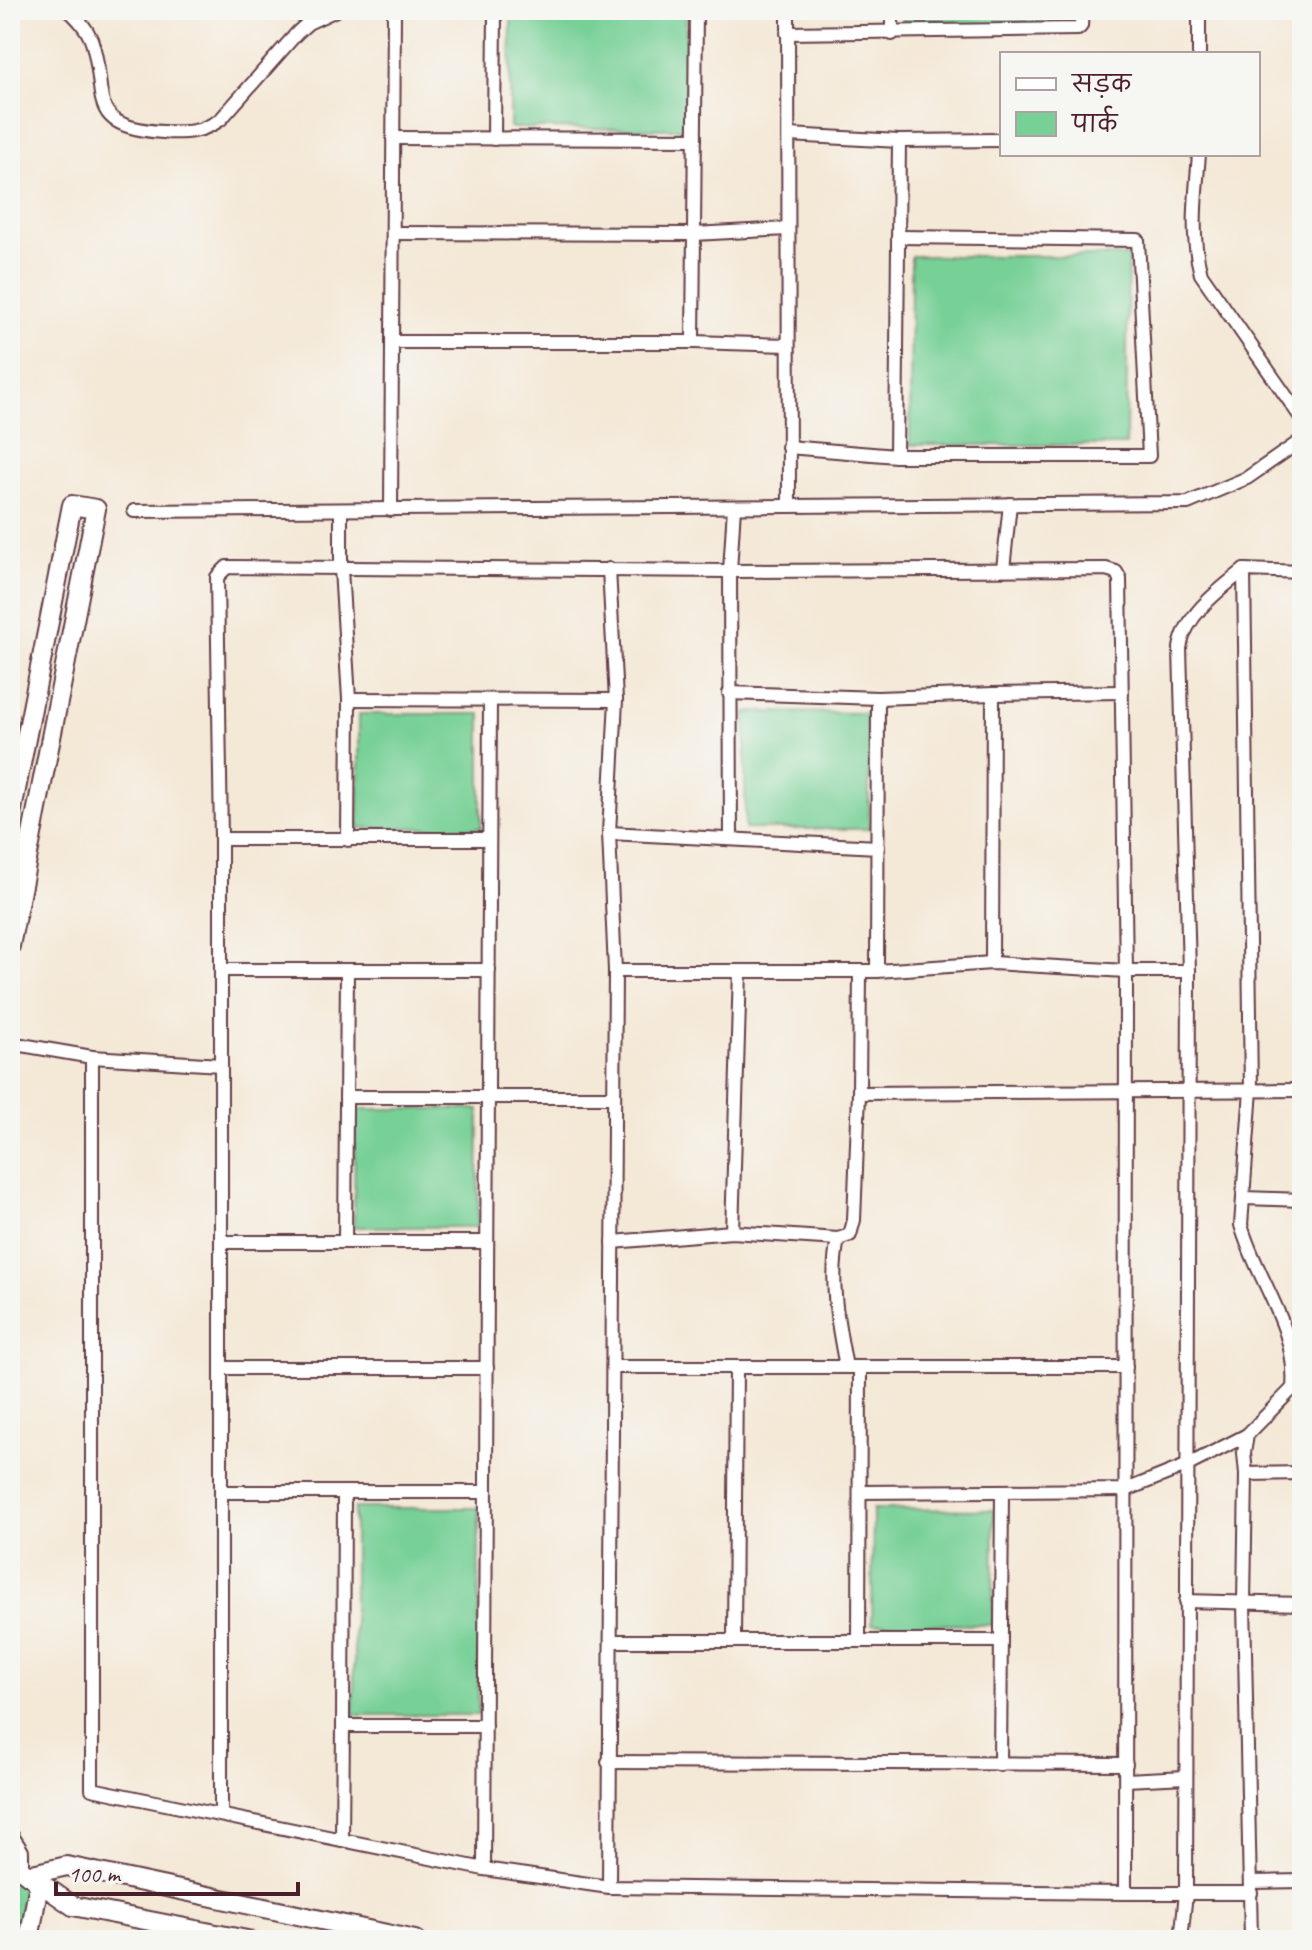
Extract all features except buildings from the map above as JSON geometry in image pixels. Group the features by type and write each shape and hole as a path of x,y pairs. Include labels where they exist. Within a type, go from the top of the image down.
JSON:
{"street":[{"path":"69,10 82,22 91,39 99,94 106,112 118,123 144,131 189,133 208,128 221,119 297,33 308,23 336,10"},
{"path":"391,510 394,10"},
{"path":"494,139 495,10"},
{"path":"693,342 696,10"},
{"path":"788,10 789,506"},
{"path":"892,10 892,34"},
{"path":"787,33 892,34 1078,29 1082,24 1082,10"},
{"path":"1199,10 1199,52"},
{"path":"789,135 899,141 1000,140"},
{"path":"393,138 695,139"},
{"path":"896,456 899,141"},
{"path":"1199,156 1194,230 1195,253 1201,274 1302,419"},
{"path":"393,233 694,234 788,229"},
{"path":"788,447 896,456 1149,456 1138,240 898,237"},
{"path":"392,342 788,345"},
{"path":"134,511 1188,503 1247,478 1302,440"},
{"path":"1003,569 1010,504"},
{"path":"10,820 72,505 96,509 10,946"},
{"path":"731,839 730,571 734,507"},
{"path":"341,510 341,569 349,699 348,840"},
{"path":"221,1815 221,839 217,577 227,567 730,571 1106,569 1116,572 1120,579 1122,692 1126,971 1125,1893"},
{"path":"609,569 616,700 609,833 615,971 609,1887"},
{"path":"1181,1940 1186,1893 1189,971 1180,648 1182,633 1192,618 1244,570 1302,572"},
{"path":"860,1492 1126,1490 1186,1466 1247,1435 1293,1388 1293,1351 1246,1244 1241,1225 1251,1090 1244,570"},
{"path":"729,693 878,698 1122,692"},
{"path":"992,963 993,694"},
{"path":"877,971 878,698"},
{"path":"349,699 616,700"},
{"path":"484,1869 490,700"},
{"path":"609,833 878,847"},
{"path":"221,839 489,839"},
{"path":"615,971 877,971 992,963 1126,971 1189,971"},
{"path":"221,970 489,970"},
{"path":"345,1242 347,970"},
{"path":"732,1232 740,971"},
{"path":"613,1242 732,1232 838,1239 850,1235 854,1220 859,1093 860,971"},
{"path":"10,1043 92,1057 221,1065"},
{"path":"92,1057 92,1789 484,1869 609,1887 1186,1893 1302,1881"},
{"path":"859,1093 1302,1090"},
{"path":"346,1097 614,1097"},
{"path":"1243,1198 1302,1200"},
{"path":"838,1239 833,1299 846,1367"},
{"path":"221,1242 487,1242"},
{"path":"613,1367 1126,1367"},
{"path":"734,1641 736,1367"},
{"path":"859,1641 860,1367"},
{"path":"221,1368 487,1368"},
{"path":"1247,1435 1244,1453 1244,1603 1251,1940"},
{"path":"1246,1474 1302,1473"},
{"path":"1000,1765 1002,1491"},
{"path":"221,1492 486,1492"},
{"path":"342,1840 344,1492"},
{"path":"1186,1601 1302,1604"},
{"path":"612,1641 1001,1641"},
{"path":"343,1726 485,1726"},
{"path":"608,1762 1126,1764"},
{"path":"1126,1780 1186,1777"},
{"path":"10,1838 19,1852 34,1921 29,1940"},
{"path":"24,1872 67,1866 415,1940"},
{"path":"24,1872 73,1906 247,1940"}],"green space":[{"path":"511,10 686,10 685,129 510,128"},
{"path":"903,10 1082,10 1082,27 903,27"},
{"path":"911,256 1128,256 1126,445 910,445"},
{"path":"746,712 869,713 869,829 745,829"},
{"path":"359,714 481,714 481,828 359,828"},
{"path":"355,1109 479,1109 478,1227 354,1227"},
{"path":"354,1508 479,1508 478,1715 354,1715"},
{"path":"873,1509 994,1510 993,1625 872,1624"},
{"path":"10,1869 21,1884 26,1900 22,1915 10,1929"}]}
